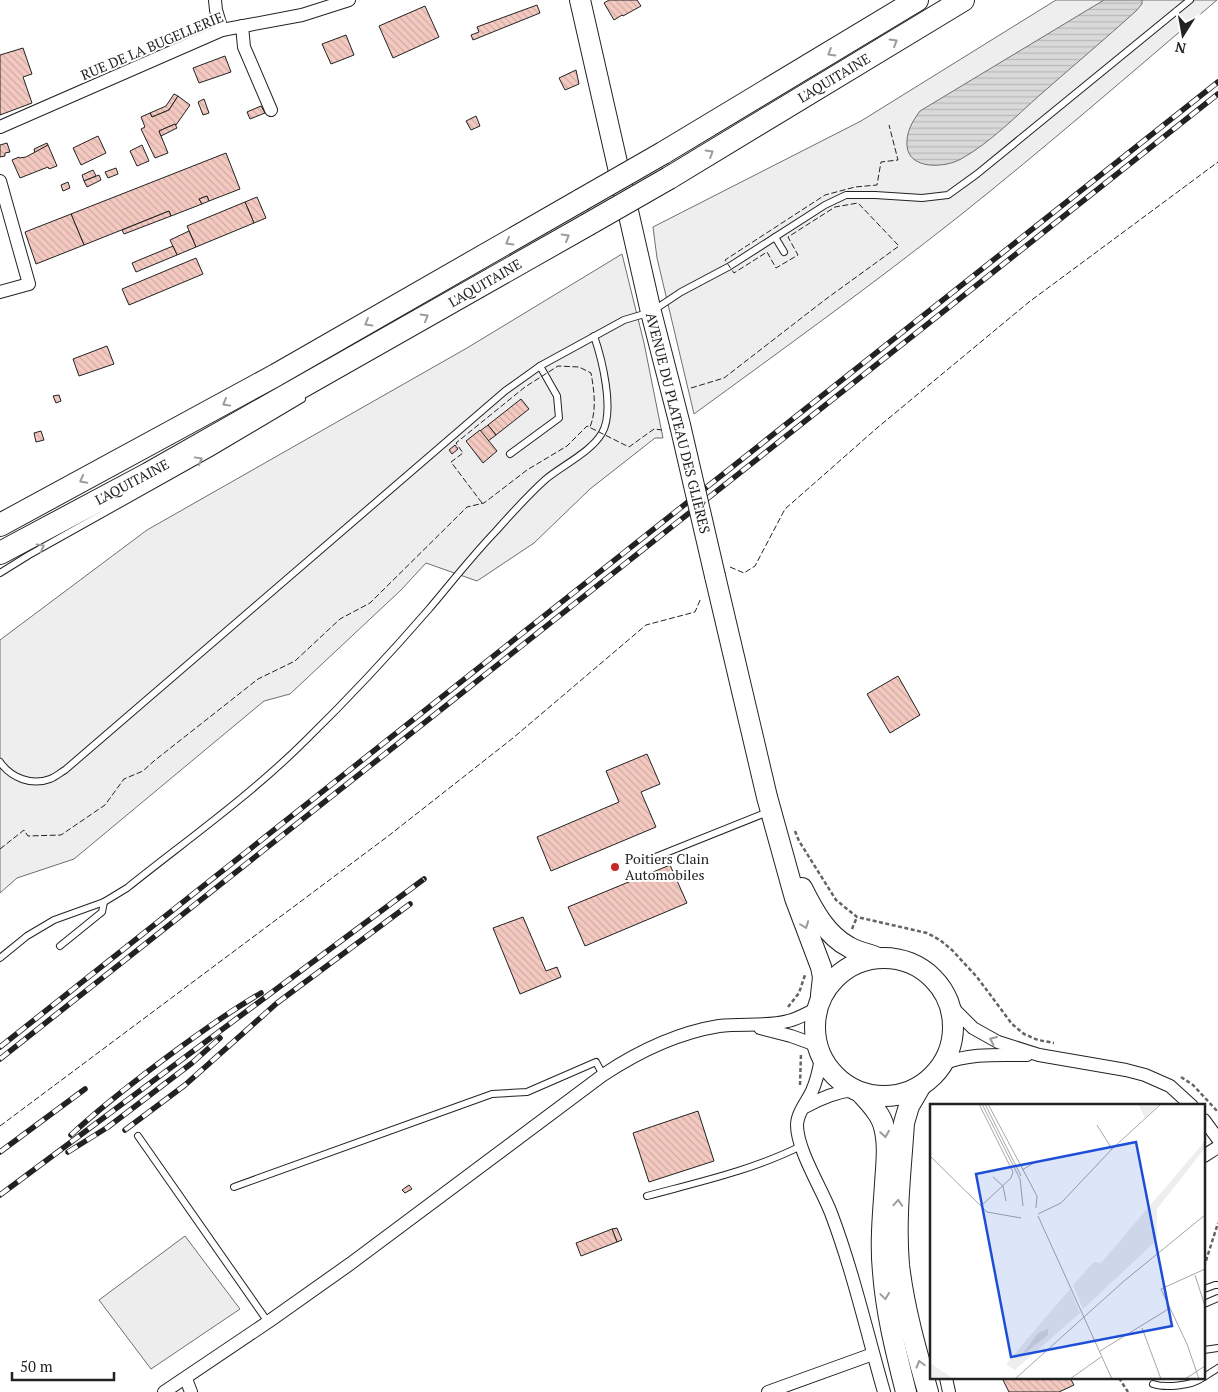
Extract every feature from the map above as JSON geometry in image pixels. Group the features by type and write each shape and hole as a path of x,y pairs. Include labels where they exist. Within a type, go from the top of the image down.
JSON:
{"highway":[{"name":"L'AQUITAINE","path":"0,525 268,379 581,200 663,153 917,0"},
{"name":"L'AQUITAINE","path":"0,553 148,474 587,225 963,0"}],"main road":[{"name":"AVENUE DU PLATEAU DES GLIÈRES","path":"580,0 651,312 680,424 770,811 795,898 821,967 819,1002"},
{"name":"AVENUE DU PLATEAU DES GLIÈRES","path":"781,844 806,894 828,931 851,948 878,958"},
{"path":"857,1091 881,1097 901,1095 920,1087 933,1077 943,1064 950,1050 953,1035 953,1019 949,1004 941,988 929,974 914,964 896,959 878,958 856,964 836,977 819,1002 814,1027 819,1052 834,1076 857,1091 881,1119 886,1135 882,1270 894,1343 906,1392"},
{"path":"920,1087 909,1106 904,1123 898,1213 899,1266 912,1335 928,1392"}],"street":[{"path":"215,0 222,30"},
{"name":"RUE DE LA BUGELLERIE","path":"0,127 222,30 302,15 349,0"},
{"path":"242,26 244,47 271,110"},
{"path":"0,181 29,284 0,292"},
{"path":"164,1392 186,1379 358,1258 603,1075 633,1056 660,1043 693,1031 722,1026 791,1021 819,1002"},
{"path":"949,1004 968,1024 984,1036 998,1042 1039,1055 1145,1075 1170,1086 1190,1104"},
{"path":"748,1025 791,1036 819,1052 818,1076 802,1111 797,1131 801,1146 831,1213 884,1392"},
{"path":"943,1064 968,1056 1039,1055"},
{"path":"802,1111 829,1095 857,1091"},
{"path":"1206,1123 1218,1139"},
{"path":"1206,1155 1218,1147"},
{"path":"768,1392 873,1354"},
{"path":"186,1379 191,1392"}],"lane":[{"path":"0,762 17,777 32,782 50,779 65,770 505,391 540,366 624,320 651,312 681,292 730,266 825,205 846,195 922,198 948,195 977,174 1190,0"},
{"path":"775,237 784,252"},
{"path":"331,378 394,335"},
{"path":"0,958 27,936 54,920 104,902 127,888 253,787 305,742 359,686 501,525 546,479 591,445 602,433 606,420 607,384 594,336"},
{"path":"510,454 559,418 558,396 540,366"},
{"path":"0,573 29,554 211,453 308,395"},
{"path":"653,858 770,811"},
{"path":"60,946 102,912 104,902"},
{"path":"234,1187 492,1094 527,1092 596,1062 603,1075"},
{"path":"138,1136 268,1322"},
{"path":"647,1196 728,1174 801,1146"},
{"path":"1206,1288 1218,1285"},
{"path":"1206,1303 1218,1298"},
{"path":"1206,1375 1218,1368"},
{"path":"1153,1384 1163,1387 1197,1382 1199,1380"}],"path":[{"path":"792,825 799,841 836,900 857,917 927,933 940,940 977,977 1012,1024 1024,1034 1038,1040 1058,1044"},
{"path":"791,1021 788,1010 789,1005 799,993 806,971"},
{"path":"795,1047 801,1054 802,1111"},
{"path":"1179,1076 1193,1085 1218,1112"},
{"path":"1206,1260 1218,1223"},
{"path":"1120,1380 1128,1392"}],"shaded area":[{"path":"1056,0 1217,0 1056,137 958,217 694,414 657,258 653,227 861,121"},
{"path":"1104,0 1142,0 1142,4 993,137 961,159 946,164 929,165 921,163 909,154 907,141 909,132 912,123 920,111"},
{"path":"622,254 644,343 663,438 655,438 590,489 534,543 477,581 426,563 401,590 290,694 264,701 74,859 17,878 0,893 0,640 147,530 467,348"},
{"path":"185,1236 240,1309 151,1369 99,1300"}],"building":[{"path":"609,0 637,0 641,6 614,20 604,3"},
{"path":"537,5 540,13 473,40 471,35 479,32 477,27"},
{"path":"425,6 439,37 393,58 379,26"},
{"path":"346,35 354,55 331,64 322,44"},
{"path":"23,48 32,74 23,77 32,103 0,115 0,55"},
{"path":"225,56 231,72 199,83 193,68"},
{"path":"576,70 579,84 565,90 559,78"},
{"path":"174,94 178,96 169,110 152,117 150,113 166,106"},
{"path":"178,96 190,105 176,125 159,131 168,153 155,158 141,129 145,127 141,117 150,113 152,117 169,110"},
{"path":"204,99 209,113 203,115 198,102"},
{"path":"261,106 265,113 250,119 247,112"},
{"path":"476,116 480,126 471,130 466,121"},
{"path":"175,124 177,128 161,136 159,131"},
{"path":"98,136 106,153 81,165 73,148"},
{"path":"7,143 10,152 0,157 0,145"},
{"path":"47,143 48,145 35,153 34,149"},
{"path":"48,145 57,166 49,169 48,167 20,178 12,160 26,157"},
{"path":"142,145 149,161 137,166 130,151"},
{"path":"226,153 240,189 209,201 207,196 199,199 202,204 171,216 169,211 84,245 71,214"},
{"path":"116,168 118,174 108,178 105,172"},
{"path":"93,170 96,176 84,181 82,175"},
{"path":"99,175 101,180 87,187 84,181"},
{"path":"68,182 70,188 63,191 61,185"},
{"path":"207,196 209,201 202,204 199,199"},
{"path":"257,197 266,218 254,223 245,202"},
{"path":"245,202 254,223 196,247 187,226"},
{"path":"169,211 171,216 124,234 122,230"},
{"path":"71,214 84,245 36,264 25,232"},
{"path":"189,231 196,247 177,255 170,240"},
{"path":"173,246 177,255 136,272 132,263"},
{"path":"196,258 203,274 129,305 122,289"},
{"path":"107,346 114,364 79,376 73,359"},
{"path":"59,395 61,401 56,403 53,396"},
{"path":"521,399 529,409 496,435 488,425"},
{"path":"488,425 496,435 488,441 480,431"},
{"path":"480,430 497,451 483,463 466,441"},
{"path":"41,431 44,440 36,442 34,433"},
{"path":"455,445 458,449 452,454 449,450"},
{"path":"898,676 920,715 890,733 867,694"},
{"path":"647,754 660,784 641,792 656,827 551,871 537,837 619,802 606,771"},
{"path":"670,865 687,903 585,946 568,907"},
{"path":"523,917 546,971 557,967 561,977 520,994 493,928"},
{"path":"698,1111 714,1161 649,1182 633,1133"},
{"path":"409,1185 412,1189 405,1193 402,1190"},
{"path":"617,1228 622,1240 617,1242 612,1229"},
{"path":"612,1229 617,1242 581,1256 576,1243"},
{"path":"1003,1380 1071,1380 1074,1385 1059,1392 1009,1392"}],"railway":[{"path":"0,1047 1218,82"},
{"path":"0,1059 1218,94"},
{"path":"0,1195 424,879"},
{"path":"125,1130 185,1085 277,1003 410,904"},
{"path":"71,1135 116,1096 163,1060 211,1025 261,993"},
{"path":"68,1152 108,1127 192,1063 220,1038"},
{"path":"0,1152 85,1089"}],"fence":[{"path":"691,388 724,378 826,299 899,246 858,203 835,207 788,237 798,255 776,268 767,252 734,273 725,260 825,195 855,187 877,185 881,162 898,160 889,125"},
{"path":"730,567 744,573 755,566 785,509 877,428 1029,302 1218,162"},
{"path":"482,503 451,462 463,453 456,443 525,387 558,366 579,367 591,373 594,407 590,427"},
{"path":"0,849 24,830 28,836 61,835 105,805 124,779 143,771 258,679 295,661 340,619 370,603 467,507 484,503 527,470 567,446 587,426 629,447 654,429 662,430"},
{"path":"0,1126 387,837 513,738 646,625 695,612 701,598"}],"place":[{"name":"Poitiers Clain Automobiles","path":"615,867"}]}
